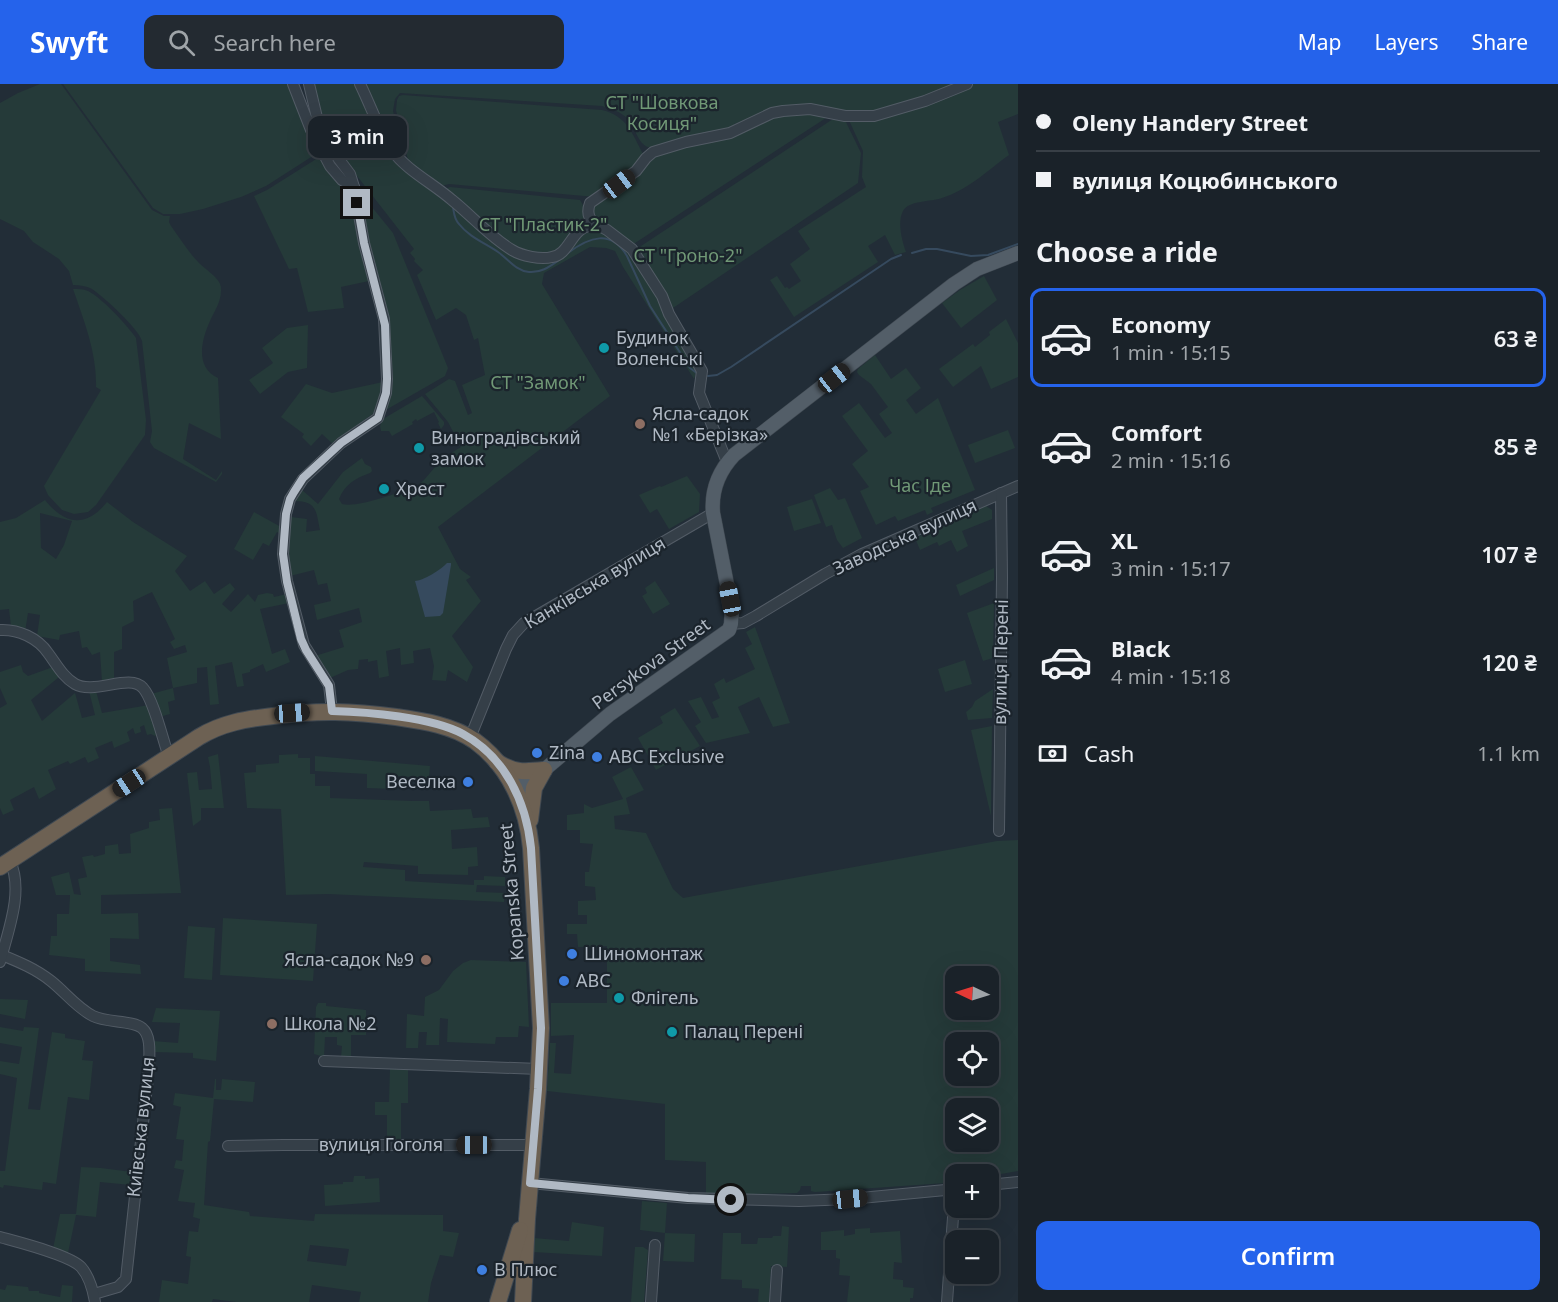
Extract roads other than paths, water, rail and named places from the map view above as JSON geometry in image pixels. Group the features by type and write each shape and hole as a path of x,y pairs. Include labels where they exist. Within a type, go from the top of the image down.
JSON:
{"highway":[{"name":"Kopanska Street","path":"5,864 209,731 235,722 292,713 359,712 419,720 470,738 495,761 515,789 523,806 529,830 541,1028 530,1183"},
{"path":"495,761 514,771 544,770"},
{"path":"529,830 534,788 544,770"},
{"path":"500,1295 522,1224 530,1183"},
{"path":"524,1295 530,1183"},
{"path":"500,1295 507,1280 515,1277 519,1279 524,1295"}],"main road":[{"name":"Persykova Street","path":"515,789 519,790 529,786 544,770 610,714 729,630 732,610 712,513 715,485 727,462 954,284 977,269 1018,253"}],"street":[{"path":"293,84 311,130 330,166 342,180 354,186"},
{"path":"309,84 317,120 338,158 350,174 354,186 364,243 385,325 387,379 386,393 378,418 341,443 303,478 290,499 286,514 283,554 287,582 301,639 329,686 332,711"},
{"path":"360,84 394,153"},
{"path":"727,462 699,393 702,371 669,314 662,296 632,249 590,220 590,203 636,171 653,152 686,142 730,133 772,113 810,109 845,116 874,116 926,101 967,84"},
{"path":"326,138 332,141 340,139 357,128 377,120"},
{"path":"357,128 369,130 432,186 453,200 485,230 516,252 536,257 554,257 562,252 578,232 594,223"},
{"path":"338,158 340,139"},
{"name":"Заводська вулиця","path":"731,624 743,623 862,554 1018,486"},
{"name":"вулиця Перені","path":"999,831 1002,493"},
{"name":"Канківська вулиця","path":"470,738 506,649 513,635 524,623 712,513"},
{"path":"0,630 14,631 34,639 46,650 68,680 79,686 90,688 129,683 140,685 147,693 152,705 169,758"},
{"path":"1,959 16,892 16,876 5,864"},
{"name":"Київська вулиця","path":"1,959 29,967 44,975 93,1016 106,1021 138,1025 148,1039 149,1068 126,1279 118,1287 94,1298"},
{"path":"324,1061 539,1069"},
{"name":"вулиця Гоголя","path":"228,1146 534,1145"},
{"path":"999,1184 1018,1182"},
{"path":"530,1183 688,1198 787,1201 850,1199 945,1190"},
{"path":"947,1302 953,1218"},
{"path":"0,1237 75,1262 86,1273 94,1298"},
{"path":"651,1302 655,1245"},
{"path":"775,1302 777,1270"}],"water":[{"path":"447,563 451,565 443,613 440,616 425,617 415,581 431,575"}],"waterway":[{"path":"453,207 454,216 463,229 520,269 537,272 559,260"},
{"path":"568,253 584,243 599,238 607,239 621,247 650,306 690,368 698,374"},
{"path":"912,253 937,249 971,256 988,255 1018,244"},
{"path":"708,376 717,375 731,367 891,259 901,255"}],"place":[{"name":"Будинок Воленські","path":"604,348"},
{"name":"Ясла-садок №1 «Берізка»","path":"640,424"},
{"name":"Виноградівський замок","path":"419,448"},
{"name":"Хрест","path":"384,489"},
{"name":"Zina","path":"537,753"},
{"name":"ABC Exclusive","path":"597,757"},
{"name":"Веселка","path":"468,782"},
{"name":"Шиномонтаж","path":"572,954"},
{"name":"Ясла-садок №9","path":"426,960"},
{"name":"ABC","path":"564,981"},
{"name":"Флігель","path":"619,998"},
{"name":"Школа №2","path":"272,1024"},
{"name":"Палац Перені","path":"672,1032"},
{"name":"В Плюс","path":"482,1270"}],"park label":[{"name":"СТ \"Шовкова Косиця\"","path":"662,113"},
{"name":"СТ \"Пластик-2\"","path":"543,225"},
{"name":"СТ \"Гроно-2\"","path":"688,256"},
{"name":"СТ \"Замок\"","path":"538,383"},
{"name":"Час Іде","path":"920,486"}]}
